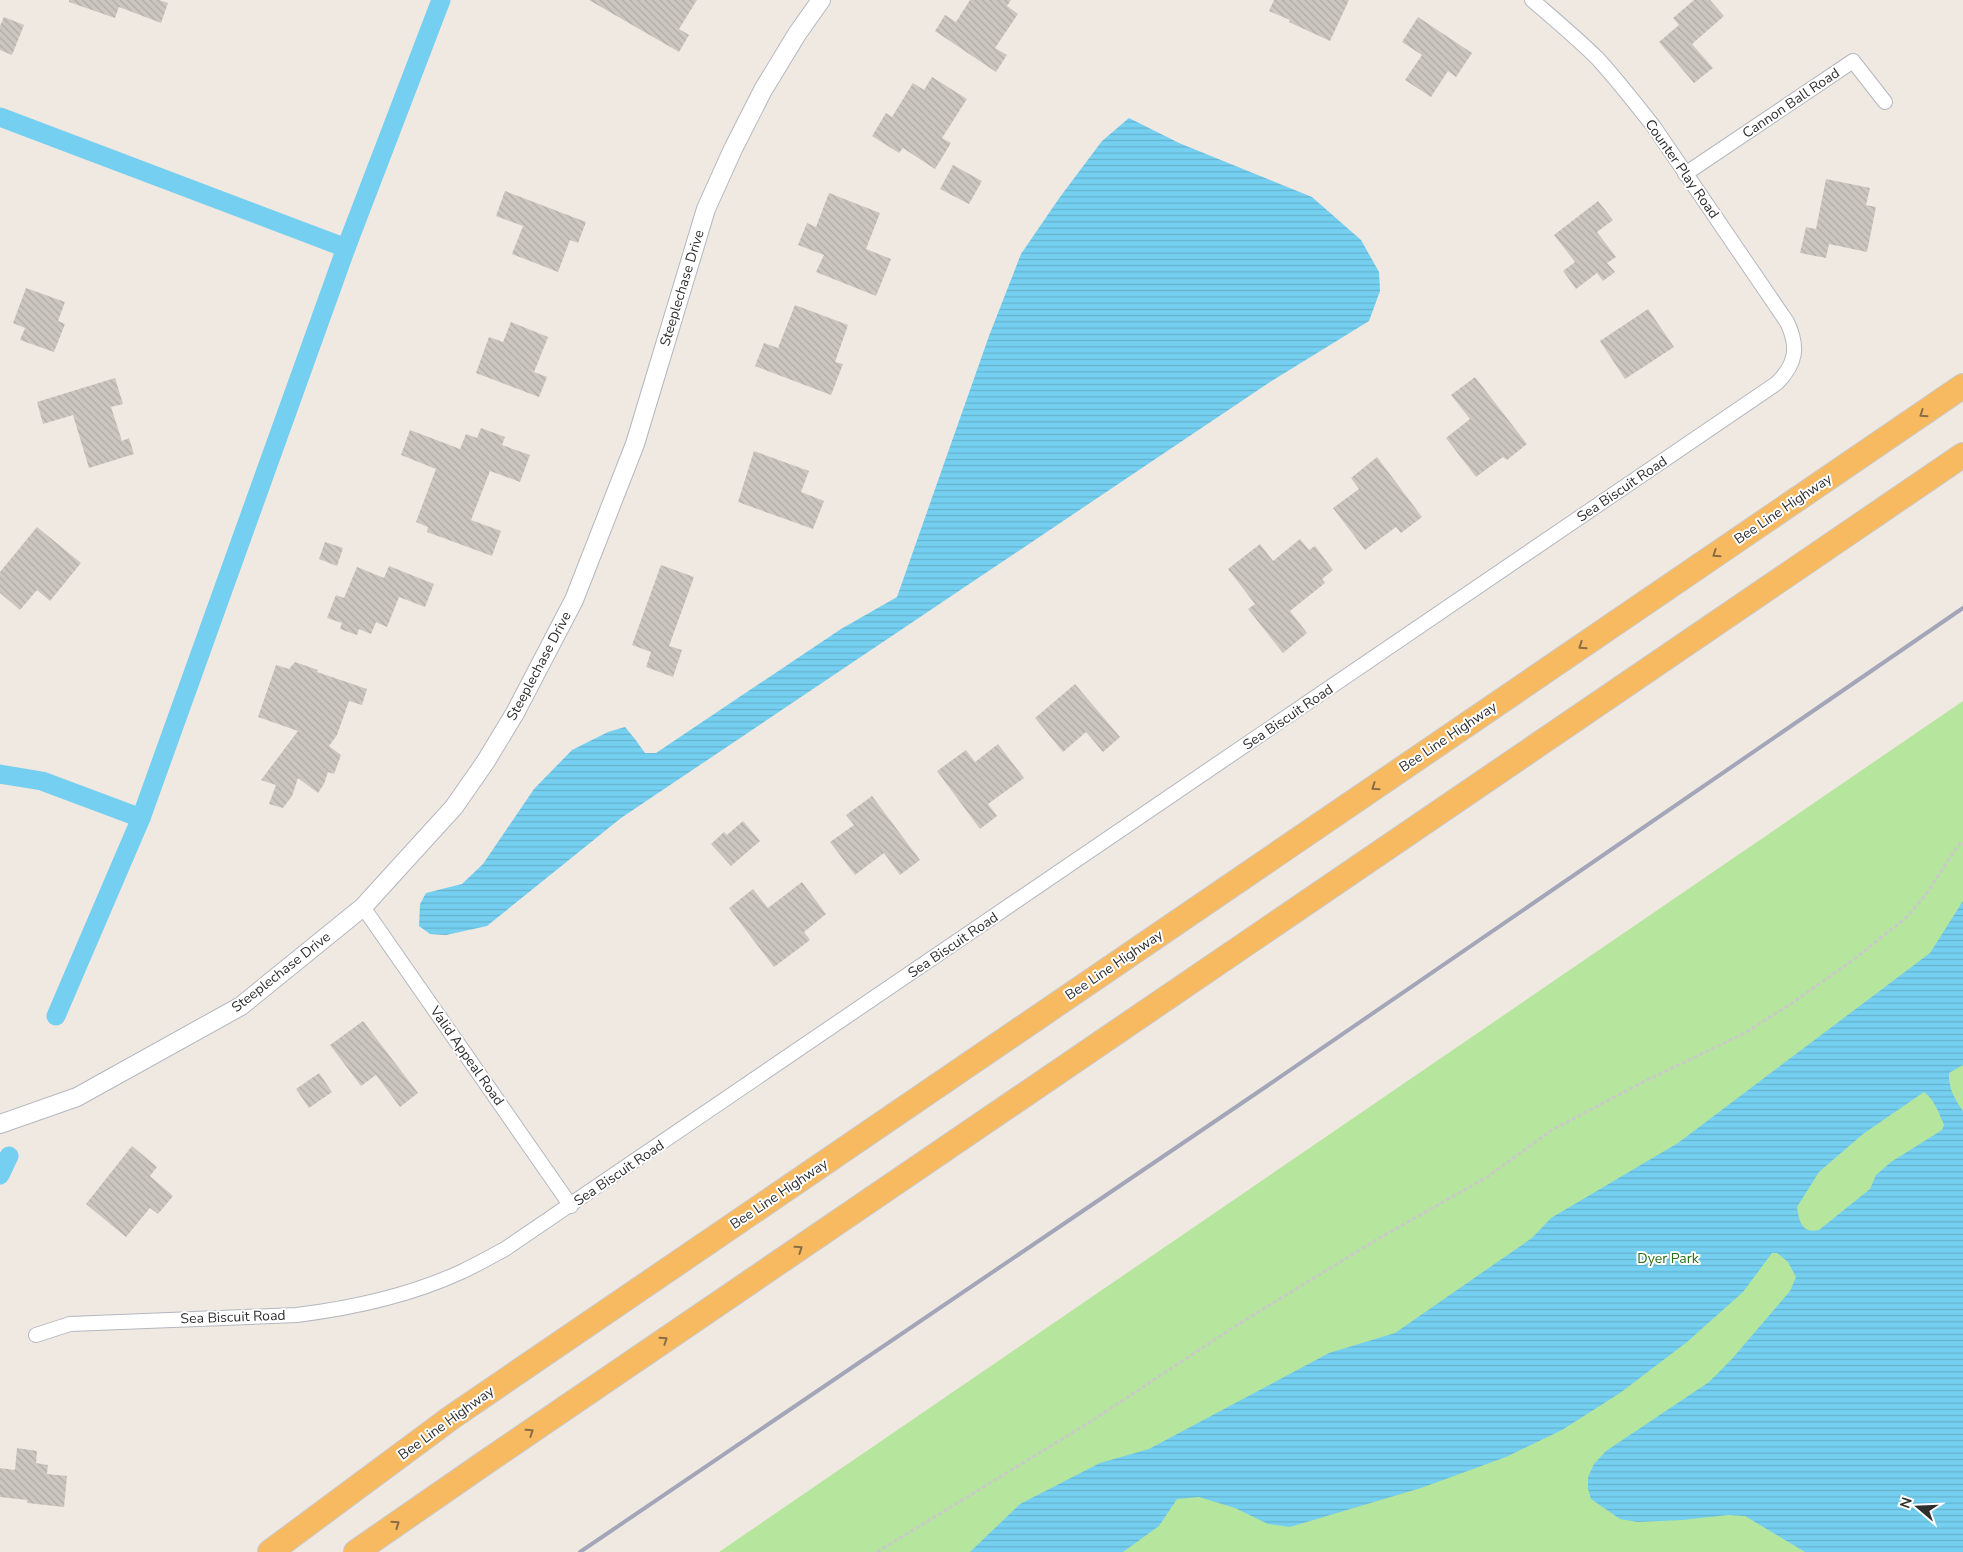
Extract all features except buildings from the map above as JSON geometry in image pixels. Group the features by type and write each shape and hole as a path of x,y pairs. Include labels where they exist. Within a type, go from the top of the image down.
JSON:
{"highway":[{"name":"Bee Line Highway","path":"270,1552 460,1412 1963,386"},
{"path":"356,1552 510,1445 1963,455"}],"street":[{"name":"Steeplechase Drive","path":"0,1124 77,1097 242,1006 363,907 454,807 491,753 549,650 574,600 635,444 706,209 733,149 763,90 797,34 821,0"},
{"name":"Counter Play Road","path":"1532,0 1570,32 1597,59 1642,112 1787,322 1793,335 1792,362"},
{"name":"Cannon Ball Road","path":"1685,174 1853,61 1885,102"},
{"name":"Sea Biscuit Road","path":"36,1335 70,1324 330,1311 413,1291 460,1272 505,1249 571,1206 1776,383 1786,374 1792,362"},
{"name":"Valid Appeal Road","path":"363,907 571,1206"}],"path":[{"path":"877,1552 1090,1422 1237,1325 1376,1240 1487,1177 1552,1130 1643,1082 1743,1034 1789,1005 1853,960 1908,916 1927,893 1954,851 1963,841"}],"green space":[{"name":"Dyer Park","path":"1963,701 1963,1552 719,1552"}],"water":[{"path":"1129,118 1179,143 1312,197 1361,240 1379,272 1380,291 1369,321 1270,382 621,818 487,926 446,935 430,934 419,926 420,904 426,893 462,884 483,864 534,789 572,750 608,732 625,727 645,753 656,753 841,629 897,597 989,336 1021,254 1060,197 1102,141"},
{"path":"1963,901 1963,1065 1949,1073 1949,1078 1953,1093 1963,1111 1963,1552 1805,1552 1745,1516 1728,1515 1638,1522 1620,1519 1591,1499 1588,1489 1588,1477 1594,1464 1606,1451 1709,1382 1731,1360 1790,1291 1796,1277 1788,1262 1777,1253 1772,1253 1743,1292 1687,1342 1620,1393 1562,1430 1506,1457 1421,1488 1290,1527 1268,1524 1235,1508 1199,1497 1177,1499 1159,1526 1123,1552 970,1552 1020,1504 1100,1463 1149,1449 1329,1353 1395,1333 1532,1238 1551,1218 1678,1143 1930,953","holes":["1924,1092 1936,1107 1944,1125 1942,1130 1891,1162 1876,1175 1870,1189 1819,1230 1813,1231 1805,1228 1800,1221 1797,1207 1819,1172 1863,1134"]}],"waterway":[{"path":"56,1016 141,818 346,248 441,0"},
{"path":"0,117 346,248"},
{"path":"0,774 42,781 141,818"},
{"path":"0,1175 9,1156"}],"railway":[{"path":"580,1552 1264,1088 1963,608"}]}
